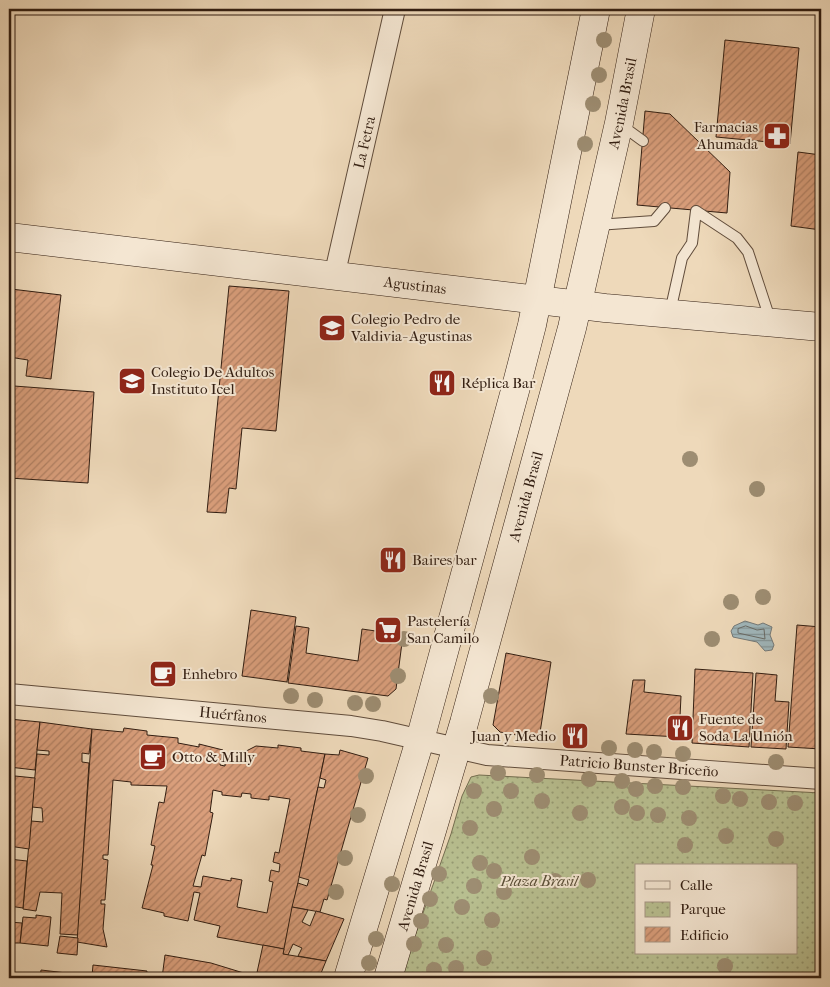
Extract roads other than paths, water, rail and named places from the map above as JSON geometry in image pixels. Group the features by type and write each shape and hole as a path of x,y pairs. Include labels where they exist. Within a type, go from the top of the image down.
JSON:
{"main road":[{"path":"348,978 420,740 516,387 537,300 596,9"},
{"name":"Avenida Brasil","path":"388,978 456,748 578,304 619,123 641,9"},
{"name":"Agustinas","path":"9,237 537,300 821,327"}],"street":[{"name":"La Fetra","path":"334,276 395,9"},
{"name":"Huérfanos","path":"9,694 351,726 456,748"},
{"name":"Patricio Bunster Briceño","path":"456,748 487,755 821,778"}],"lane":[{"path":"619,123 643,140"},
{"path":"596,225 654,221 666,208"},
{"path":"669,314 682,258 692,243 696,211 736,238 748,252 772,322"}],"water":[{"path":"745,621 758,625 763,623 772,627 770,635 774,645 772,650 765,651 757,642 733,637 731,631 734,626"}],"place":[{"name":"Farmacias Ahumada","path":"777,136"},
{"name":"Colegio Pedro de Valdivia- Agustinas","path":"332,328"},
{"name":"Colegio De Adultos Instituto Icel","path":"132,381"},
{"name":"Réplica Bar","path":"442,383"},
{"name":"Baires bar","path":"393,560"},
{"name":"Pastelería San Camilo","path":"388,630"},
{"name":"Enhebro","path":"163,674"},
{"name":"Fuente de Soda La Unión","path":"680,728"},
{"name":"Juan y Medio","path":"575,736"},
{"name":"Otto & Milly","path":"153,757"}],"park label":[{"name":"Plaza Brasil","path":"539,881"}]}
